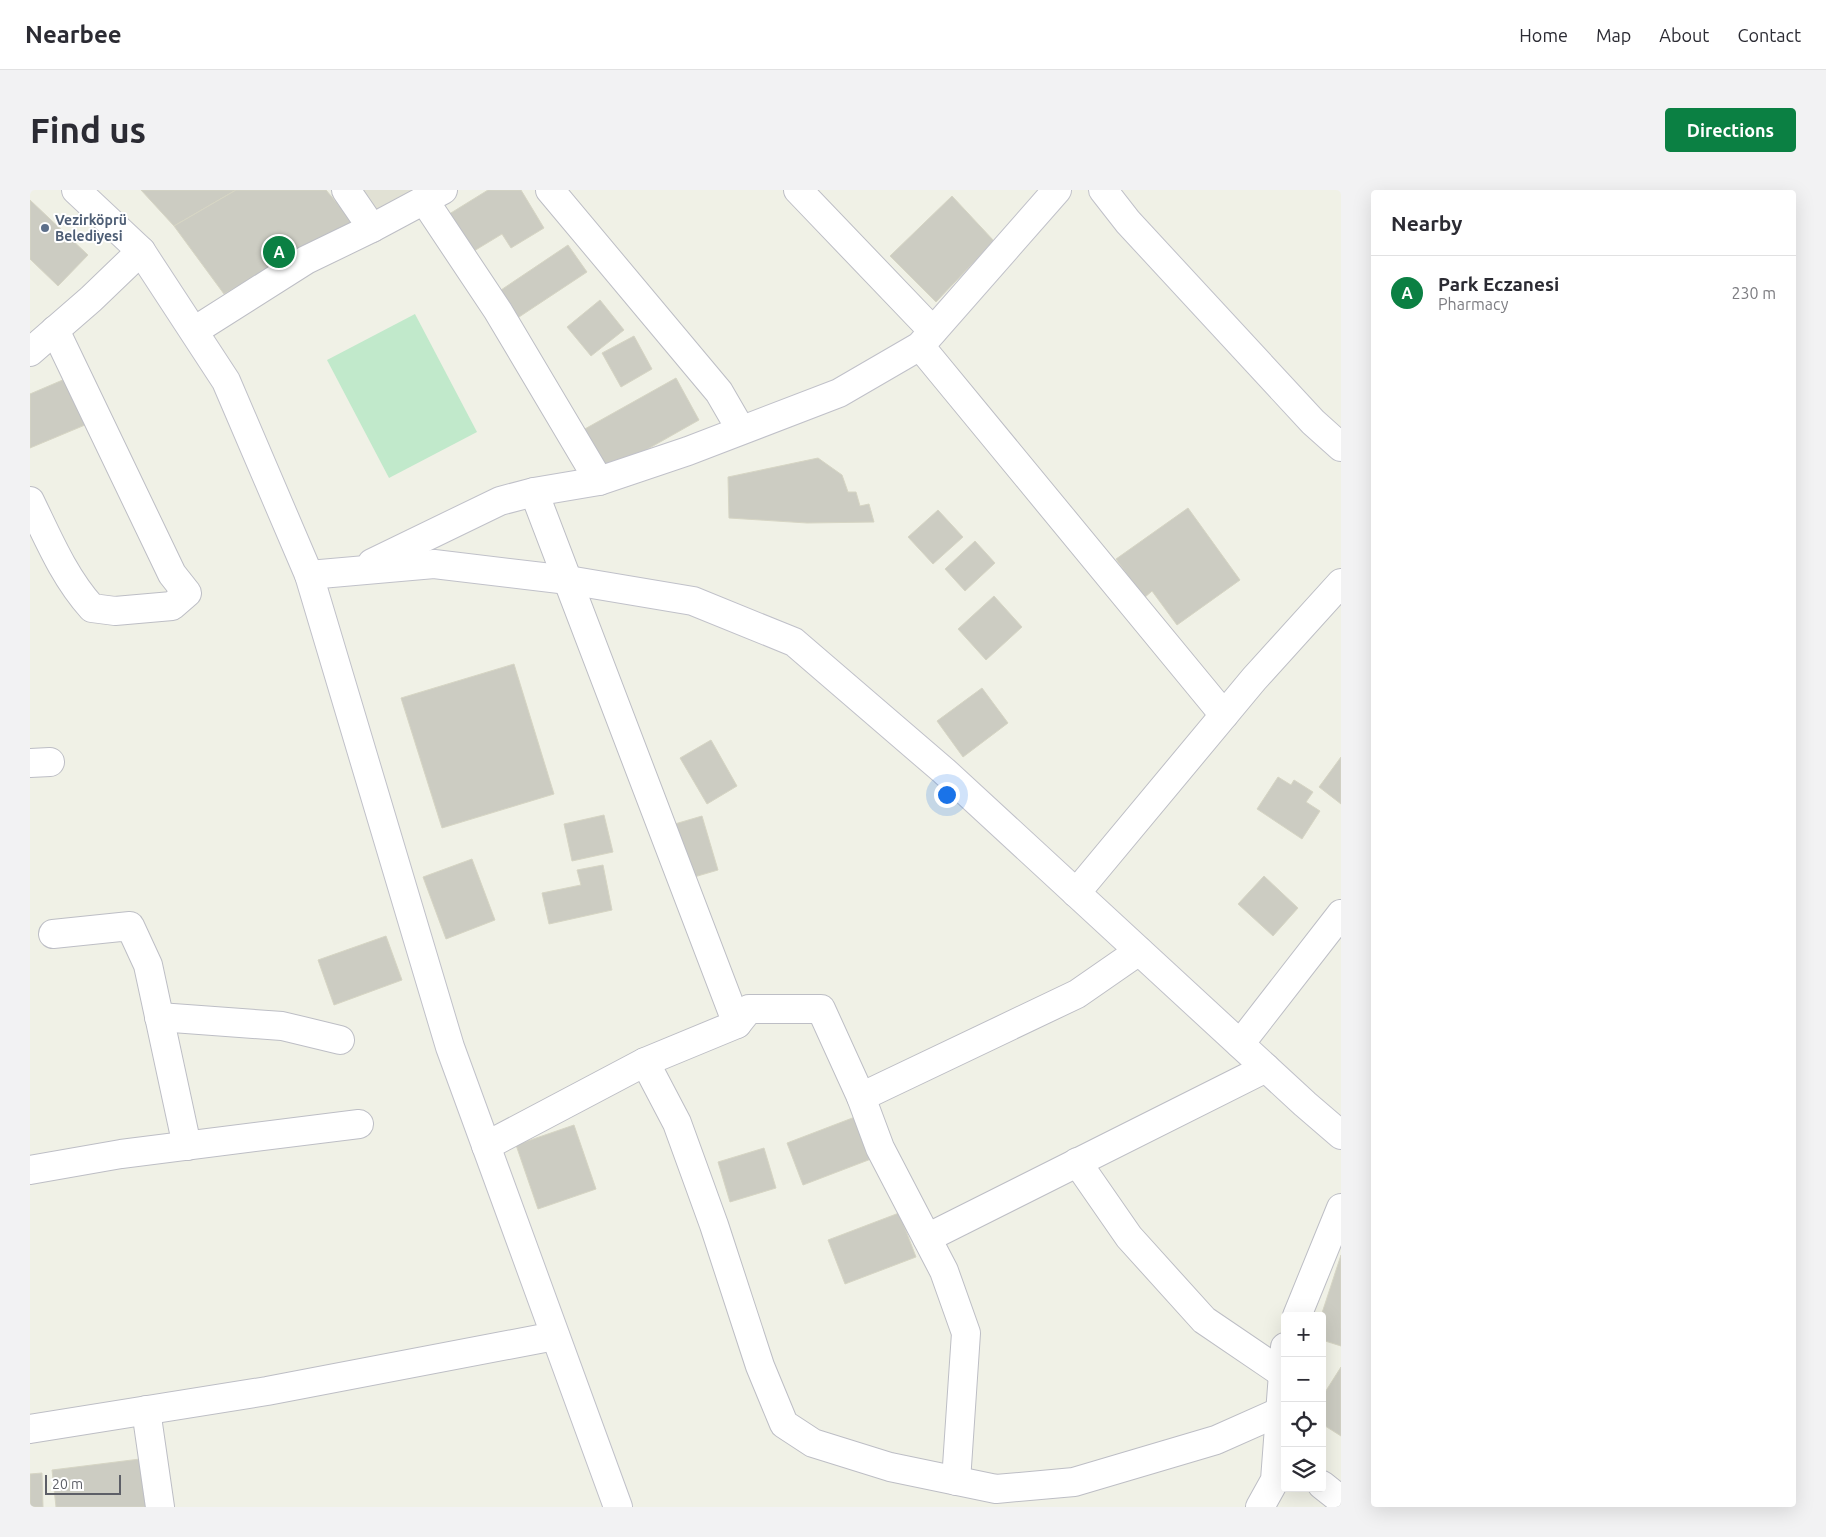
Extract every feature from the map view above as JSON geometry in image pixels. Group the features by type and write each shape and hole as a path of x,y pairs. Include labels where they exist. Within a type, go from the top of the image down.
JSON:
{"street":[{"path":"76,190 141,251 226,381 309,575 450,1047 618,1507"},
{"path":"346,190 372,228"},
{"path":"550,190 719,392 741,430"},
{"path":"798,190 926,338 1224,715"},
{"path":"356,571 500,501 534,492 599,481 839,393 926,338 1057,190"},
{"path":"1103,190 1148,244 1314,422 1341,447"},
{"path":"194,331 306,260 434,195 498,311 599,481"},
{"path":"30,352 141,251"},
{"path":"30,501 64,569 80,594 92,608 115,611 172,606 188,593 172,574 56,330"},
{"path":"534,492 737,1024"},
{"path":"309,575 434,564 568,580 693,601 794,642 944,771 1341,1135"},
{"path":"1076,892 1224,715 1341,583"},
{"path":"1240,1044 1341,914"},
{"path":"53,934 130,926 148,965 188,1146"},
{"path":"861,1097 1077,994 1139,951"},
{"path":"486,1146 645,1062 737,1024 749,1009 821,1009 861,1097 880,1148 944,1271 966,1333 956,1481"},
{"path":"159,1017 282,1026 340,1040"},
{"path":"645,1062 678,1123 760,1366 784,1424 813,1443 890,1467 996,1489 1074,1482 1216,1440 1279,1412"},
{"path":"927,1238 1266,1068"},
{"path":"30,1170 188,1146 359,1124"},
{"path":"1077,1162 1129,1238 1204,1320 1281,1359"},
{"path":"1299,1312 1341,1208"},
{"path":"30,1429 267,1390 555,1336"},
{"path":"1260,1507 1275,1480 1281,1451 1279,1412 1281,1386"},
{"path":"146,1410 160,1507"},
{"path":"1326,1488 1341,1500"}],"shaded area":[{"path":"359,190 422,190 379,220"}],"green space":[{"path":"415,314 477,432 389,478 327,360"}],"building":[{"path":"141,190 236,190 174,226"},
{"path":"236,190 326,190 353,222 224,294 174,226"},
{"path":"488,190 521,190 544,228 511,248 502,234 469,254 446,216"},
{"path":"952,196 994,241 936,302 890,256"},
{"name":"Vezirköprü Belediyesi","path":"30,200 88,255 58,286 30,259"},
{"path":"568,245 587,272 516,319 498,292"},
{"path":"600,300 624,330 591,356 567,327"},
{"path":"634,336 652,369 621,387 602,353"},
{"path":"676,378 699,420 607,472 583,430"},
{"path":"65,379 85,425 30,448 30,394"},
{"path":"818,458 842,475 848,492 856,492 860,506 869,504 874,522 807,523 729,518 728,477"},
{"path":"1188,508 1240,580 1177,625 1152,591 1144,598 1116,559"},
{"path":"938,510 963,537 933,564 908,537"},
{"path":"975,541 995,563 965,591 945,569"},
{"path":"994,596 1022,627 986,660 958,629"},
{"path":"514,664 554,794 442,828 401,698"},
{"path":"982,688 1008,723 963,757 937,721"},
{"path":"711,740 737,786 707,804 680,758"},
{"path":"1341,757 1341,804 1319,787"},
{"path":"1278,777 1291,785 1294,780 1313,792 1306,802 1320,811 1302,839 1257,809"},
{"path":"604,815 613,852 572,861 564,824"},
{"path":"702,816 718,870 684,880 668,826"},
{"path":"472,859 495,920 446,939 423,877"},
{"path":"603,865 612,910 549,924 542,893 581,885 577,870"},
{"path":"1264,876 1298,908 1273,936 1238,904"},
{"path":"386,936 402,980 334,1005 318,960"},
{"path":"855,1117 871,1159 803,1185 787,1143"},
{"path":"574,1125 596,1189 538,1209 516,1145"},
{"path":"764,1148 776,1188 730,1202 718,1162"},
{"path":"899,1213 916,1257 845,1284 828,1240"},
{"path":"1341,1255 1341,1346 1326,1341 1326,1312 1322,1312"},
{"path":"1341,1367 1341,1436 1326,1427 1326,1391"},
{"path":"140,1459 146,1507 56,1507 52,1470"},
{"path":"42,1473 43,1507 30,1507 30,1474"}],"place":[{"name":"Vezirköprü Belediyesi","path":"45,228"},
{"name":"Park Eczanesi","path":"279,252"}]}
